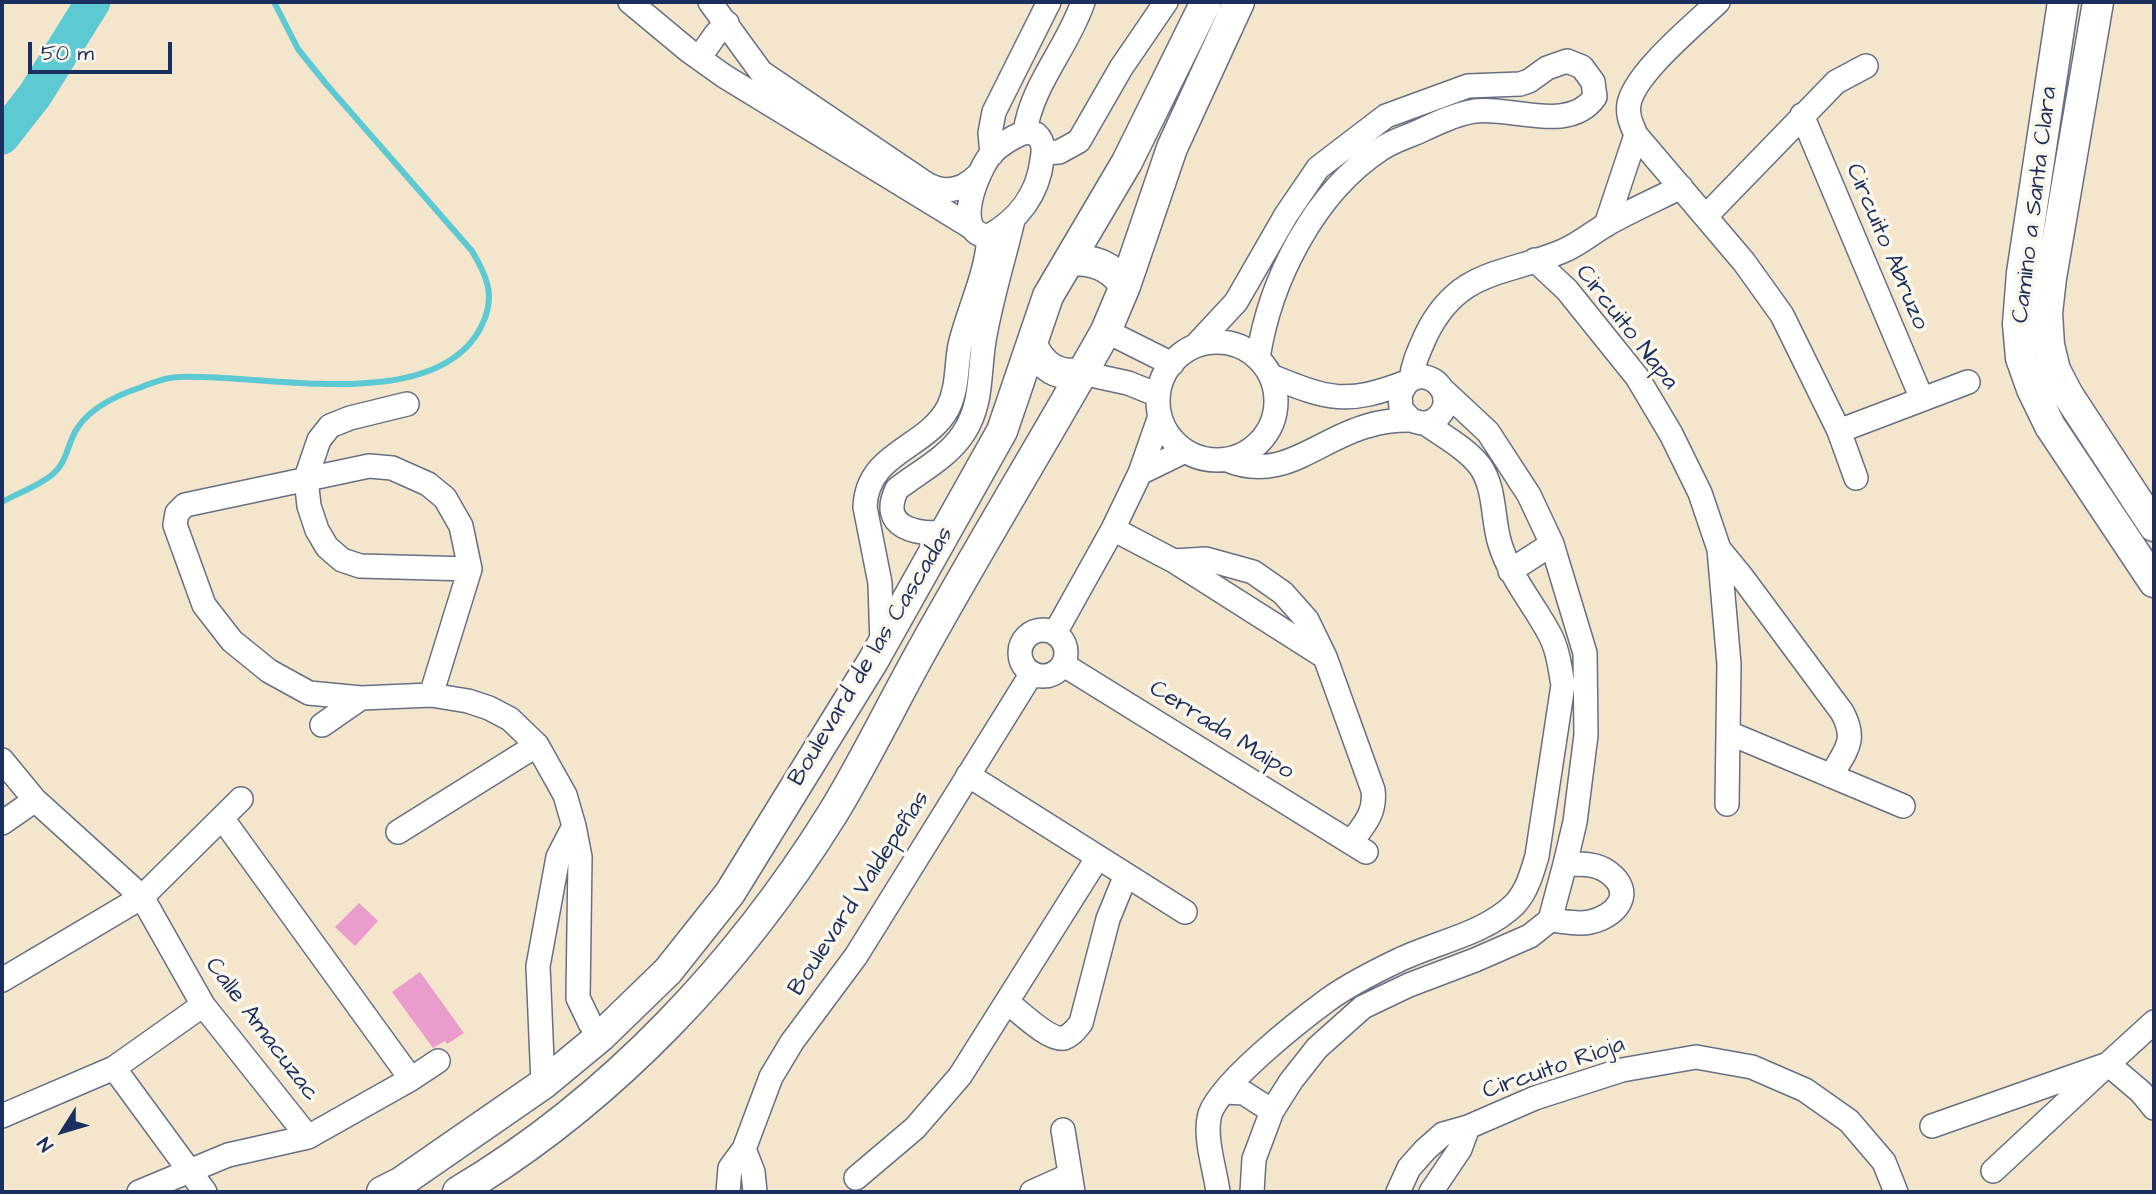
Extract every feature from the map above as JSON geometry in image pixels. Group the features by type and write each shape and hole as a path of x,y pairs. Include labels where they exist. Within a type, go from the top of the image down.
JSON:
{"main road":[{"name":"Boulevard de las Cascadas","path":"383,1192 543,1084 601,1036 668,971 730,893 882,645 1002,432 1048,296 1127,162 1206,2"},
{"name":"Boulevard de las Cascadas","path":"458,1192 515,1157 568,1116 618,1074 693,998 755,925 832,813 1106,331 1125,286 1172,148 1240,2"},
{"name":"Camino a Santa Clara","path":"2063,2 2022,273 2018,324 2021,358 2050,426 2154,582"},
{"name":"Camino a Santa Clara","path":"2098,2 2051,278 2047,313 2049,345 2055,370 2068,395 2154,526"},
{"path":"1069,261 1087,260 1104,266 1125,286"},
{"path":"1032,345 1041,361 1055,371 1082,373"}],"street":[{"path":"631,2 699,58 760,99 879,162 939,189 963,187 977,176 1002,144 1025,132 1040,137 1043,153 1036,185 1013,220 983,342 981,387 974,412 954,445 897,489 892,503 895,517 906,529 921,533 946,532"},
{"path":"710,2 761,72 879,162 980,232"},
{"path":"992,154 990,134 994,112 1049,2"},
{"path":"1025,132 1033,100 1073,27 1083,2"},
{"path":"1043,153 1059,152 1079,141 1121,68 1166,2"},
{"path":"1718,2 1647,71 1629,103 1629,118 1636,135 1744,262 1782,315 1839,431 1856,478"},
{"path":"699,58 727,23"},
{"path":"1055,633 1113,529 1140,473 1165,374 1178,356 1196,345 1236,302 1286,215 1318,168 1385,116 1468,86 1529,82 1557,63 1567,61 1582,67 1593,82 1595,97 1587,108 1577,114 1548,116 1495,110 1473,111 1382,148 1331,192 1300,238 1263,323 1264,367 1276,397 1274,418 1264,438 1248,452 1227,460"},
{"path":"1706,216 1836,82 1866,66"},
{"name":"Circuito Abruzo","path":"1802,115 1922,399"},
{"path":"1606,225 1636,135"},
{"path":"882,645 880,583 865,506 866,495 879,468 928,431 948,407 955,388 962,339 986,264 980,232 970,203 977,176"},
{"path":"1218,1192 1209,1138 1209,1116 1216,1102 1254,1059 1331,997 1401,959 1487,924 1513,906 1528,884 1537,856 1563,685 1560,663 1551,635 1510,570 1499,542 1490,488 1480,467 1463,450 1401,409 1400,395 1409,381 1413,362 1430,327 1446,303 1468,285 1495,272 1560,253 1583,242 1606,225 1681,187"},
{"path":"980,232 1013,220"},
{"name":"Circuito Napa","path":"1535,260 1567,290 1637,377 1671,434 1700,493 1718,549 1729,664 1727,804"},
{"path":"1082,373 1128,383 1159,405 1169,436 1185,451 1205,459 1227,460 1242,466 1262,468 1293,460 1353,430 1381,422 1418,422 1438,418 1446,405 1439,385 1430,327"},
{"path":"1106,331 1172,364"},
{"path":"1196,345 1218,342 1239,346 1264,367 1324,396 1351,399 1374,395 1421,377 1439,385 1488,432 1529,495 1552,544 1586,653 1587,735 1565,864 1550,920 1530,936 1409,985 1363,1007 1317,1048 1272,1111 1254,1158 1251,1192"},
{"path":"1839,431 1968,382"},
{"path":"407,404 350,418 330,426 320,440 306,478 309,506 317,530 327,547 342,560 360,566 471,569"},
{"path":"1140,473 1185,451"},
{"path":"431,695 471,569 461,526 445,498 428,484 391,468 369,466 185,505 177,513 175,525 204,605 232,641 269,671 309,692 361,698 431,695 468,701 510,719 537,745 565,795 574,826 580,858 578,998 590,1023 601,1036"},
{"name":"Cerrada Maipo","path":"1113,529 1174,561 1325,657"},
{"path":"1510,570 1552,544"},
{"name":"Circuito Napa","path":"1718,549 1842,712 1849,725 1850,741 1831,776"},
{"name":"Cerrada Maipo","path":"1063,664 1359,847 1375,803 1373,790 1325,657 1307,620 1283,593 1253,572 1206,559 1174,561"},
{"path":"1045,630 1055,633 1063,641 1066,653 1063,664 1055,673 1044,676 1032,673 1024,666 1021,647 1026,638 1034,632 1045,630"},
{"name":"Boulevard Valdepeñas","path":"728,1192 730,1168 744,1149 771,1077 792,1042 856,956 1032,673"},
{"path":"322,725 361,698"},
{"path":"1729,733 1903,806"},
{"path":"398,832 537,745"},
{"path":"1728,774 1759,747"},
{"name":"Calle Amacuzac","path":"2,761 35,800 142,897 203,1005 308,1137"},
{"path":"968,775 1185,912"},
{"path":"2,980 142,897 241,799"},
{"path":"2,823 35,800"},
{"path":"222,818 411,1079"},
{"path":"543,1084 538,966 558,857 574,826"},
{"path":"856,1178 915,1128 960,1076 1098,858"},
{"path":"1550,920 1586,923 1612,914 1621,904 1621,892 1616,880 1608,872 1595,866 1565,864"},
{"path":"1007,1002 1051,1036 1062,1039 1073,1033 1081,1023 1108,919 1126,875"},
{"path":"1462,934 1475,960"},
{"path":"2,1116 114,1068 203,1005"},
{"path":"1993,1171 2154,1022"},
{"name":"Circuito Rioja","path":"1398,1192 1409,1168 1443,1134 1468,1127 1535,1098 1622,1070 1696,1057 1752,1067 1805,1090 1849,1121 1884,1162 1896,1192"},
{"path":"139,1192 228,1155 308,1137 438,1061"},
{"path":"2108,1064 2141,1092 2154,1108"},
{"path":"1932,1126 2108,1064"},
{"path":"114,1068 205,1192"},
{"path":"1225,1092 1244,1093 1272,1111"},
{"name":"Circuito Rioja","path":"1431,1192 1460,1149 1468,1127"},
{"path":"1032,1192 1071,1184 1063,1130"},
{"path":"744,1149 753,1172 755,1192"}],"building":[{"path":"359,903 378,921 355,946 335,927"},
{"path":"420,972 464,1033 447,1044 445,1041 433,1048 392,992"}],"waterway":[{"path":"2,137 35,95 93,2"},
{"path":"2,502 53,474 64,460 80,424 94,411 121,395 149,384 180,377 345,384 388,381 428,371 460,353 482,325 488,305 488,286 472,251 298,49 274,2"}]}
